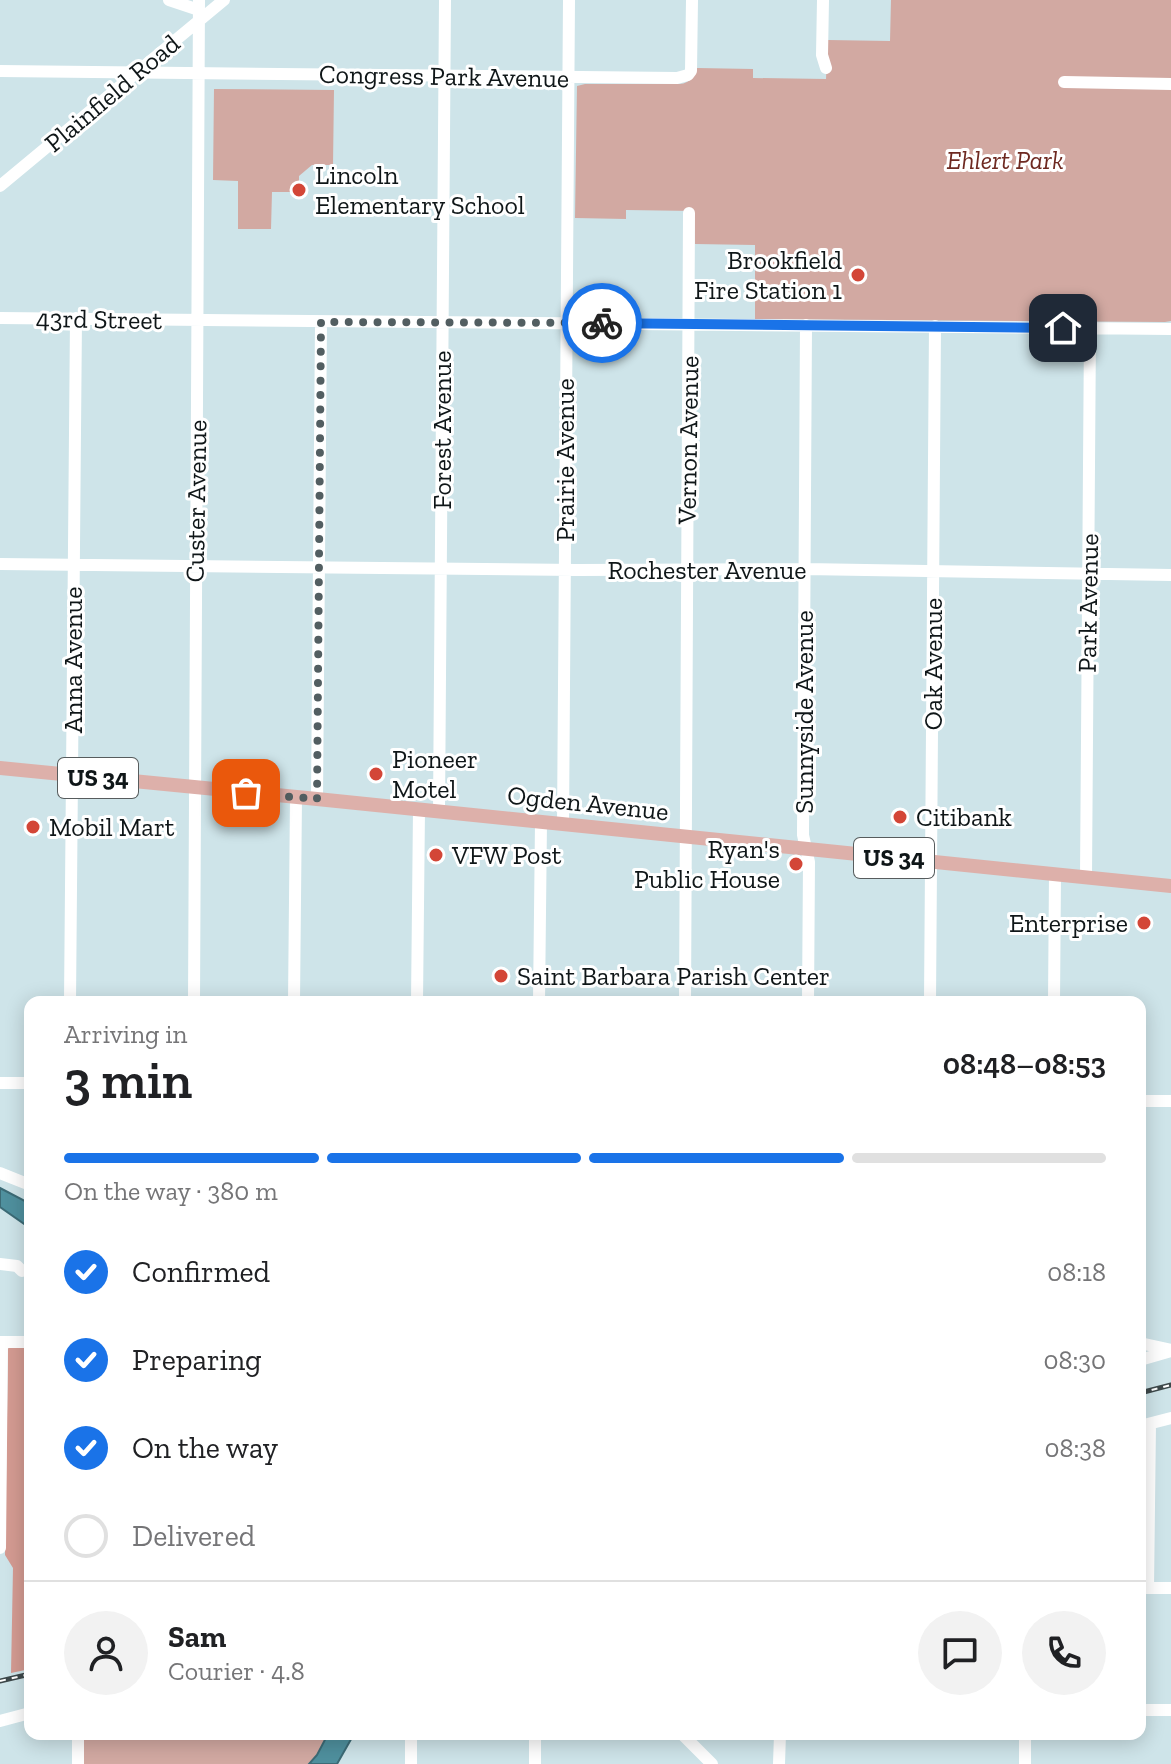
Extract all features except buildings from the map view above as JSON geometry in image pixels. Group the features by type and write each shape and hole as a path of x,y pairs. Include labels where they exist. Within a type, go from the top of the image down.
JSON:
{"main road":[{"name":"Ogden Avenue","path":"0,768 1171,886"}],"street":[{"path":"169,0 199,10"},
{"name":"Plainfield Road","path":"0,186 136,73 199,10 224,0"},
{"name":"Forest Avenue","path":"439,811 445,0"},
{"name":"Prairie Avenue","path":"563,824 569,0"},
{"name":"Congress Park Avenue","path":"0,71 677,78 688,75 692,66 692,0"},
{"path":"823,0 822,55 826,68"},
{"name":"Custer Avenue","path":"194,996 199,10"},
{"path":"1064,82 1171,84"},
{"name":"Vernon Avenue","path":"685,996 689,213"},
{"name":"43rd Street","path":"0,318 1171,329"},
{"name":"Anna Avenue","path":"70,996 76,318"},
{"path":"317,799 321,322"},
{"name":"Sunnyside Avenue","path":"806,325 803,835 809,862 808,996"},
{"name":"Oak Avenue","path":"930,996 935,326"},
{"name":"Park Avenue","path":"1086,877 1090,328"},
{"name":"Rochester Avenue","path":"0,564 565,570 805,569 1171,575"},
{"path":"294,996 296,797"},
{"path":"417,996 419,809"},
{"path":"539,996 541,822"},
{"path":"1054,996 1055,874"},
{"path":"0,1083 24,1083"},
{"path":"1146,1101 1171,1101"},
{"path":"0,1173 24,1183"},
{"path":"0,1264 17,1266 22,1271"},
{"path":"1,1546 1,1342 24,1342"},
{"path":"1146,1345 1171,1351"},
{"path":"1146,1358 1171,1351"},
{"path":"1146,1425 1171,1418"},
{"path":"1146,1588 1171,1588"},
{"path":"1146,1710 1171,1710"},
{"path":"0,1721 24,1715"},
{"path":"78,1740 78,1764"},
{"path":"411,1740 411,1764"},
{"path":"535,1740 535,1764"},
{"path":"688,1740 712,1764"},
{"path":"779,1764 780,1740"},
{"path":"1025,1740 1025,1764"}],"green space":[{"name":"Ehlert Park","path":"891,0 1171,0 1171,321 755,319 755,245 695,244 694,211 626,210 626,219 575,218 577,86 680,84 691,79 697,68 753,69 753,78 826,79 828,40 890,41"},
{"path":"214,89 334,90 333,165 312,165 299,176 299,192 272,192 271,229 238,229 238,181 213,180"},
{"path":"83,1740 325,1740 309,1764 83,1764"}],"shaded area":[{"path":"24,1346 24,1670 11,1673 13,1568 5,1555 9,1347"}],"water":[{"path":"0,1188 24,1200 24,1224 0,1207"},
{"path":"325,1740 351,1740 337,1764 309,1764"}],"railway":[{"path":"1146,1391 1171,1385"},
{"path":"0,1681 24,1675"}],"way so far":[{"path":"246,793 317,799 321,322 602,323"}],"place":[{"name":"Lincoln Elementary School","path":"299,190"},
{"name":"Brookfield Fire Station 1","path":"858,275"},
{"name":"Pioneer Motel","path":"376,774"},
{"name":"Citibank","path":"900,817"},
{"name":"Mobil Mart","path":"33,827"},
{"name":"VFW Post","path":"436,855"},
{"name":"Ryan's Public House","path":"796,864"},
{"name":"Enterprise","path":"1144,923"},
{"name":"Saint Barbara Parish Center","path":"501,976"}],"route":[{"path":"602,323 1063,328"}]}
